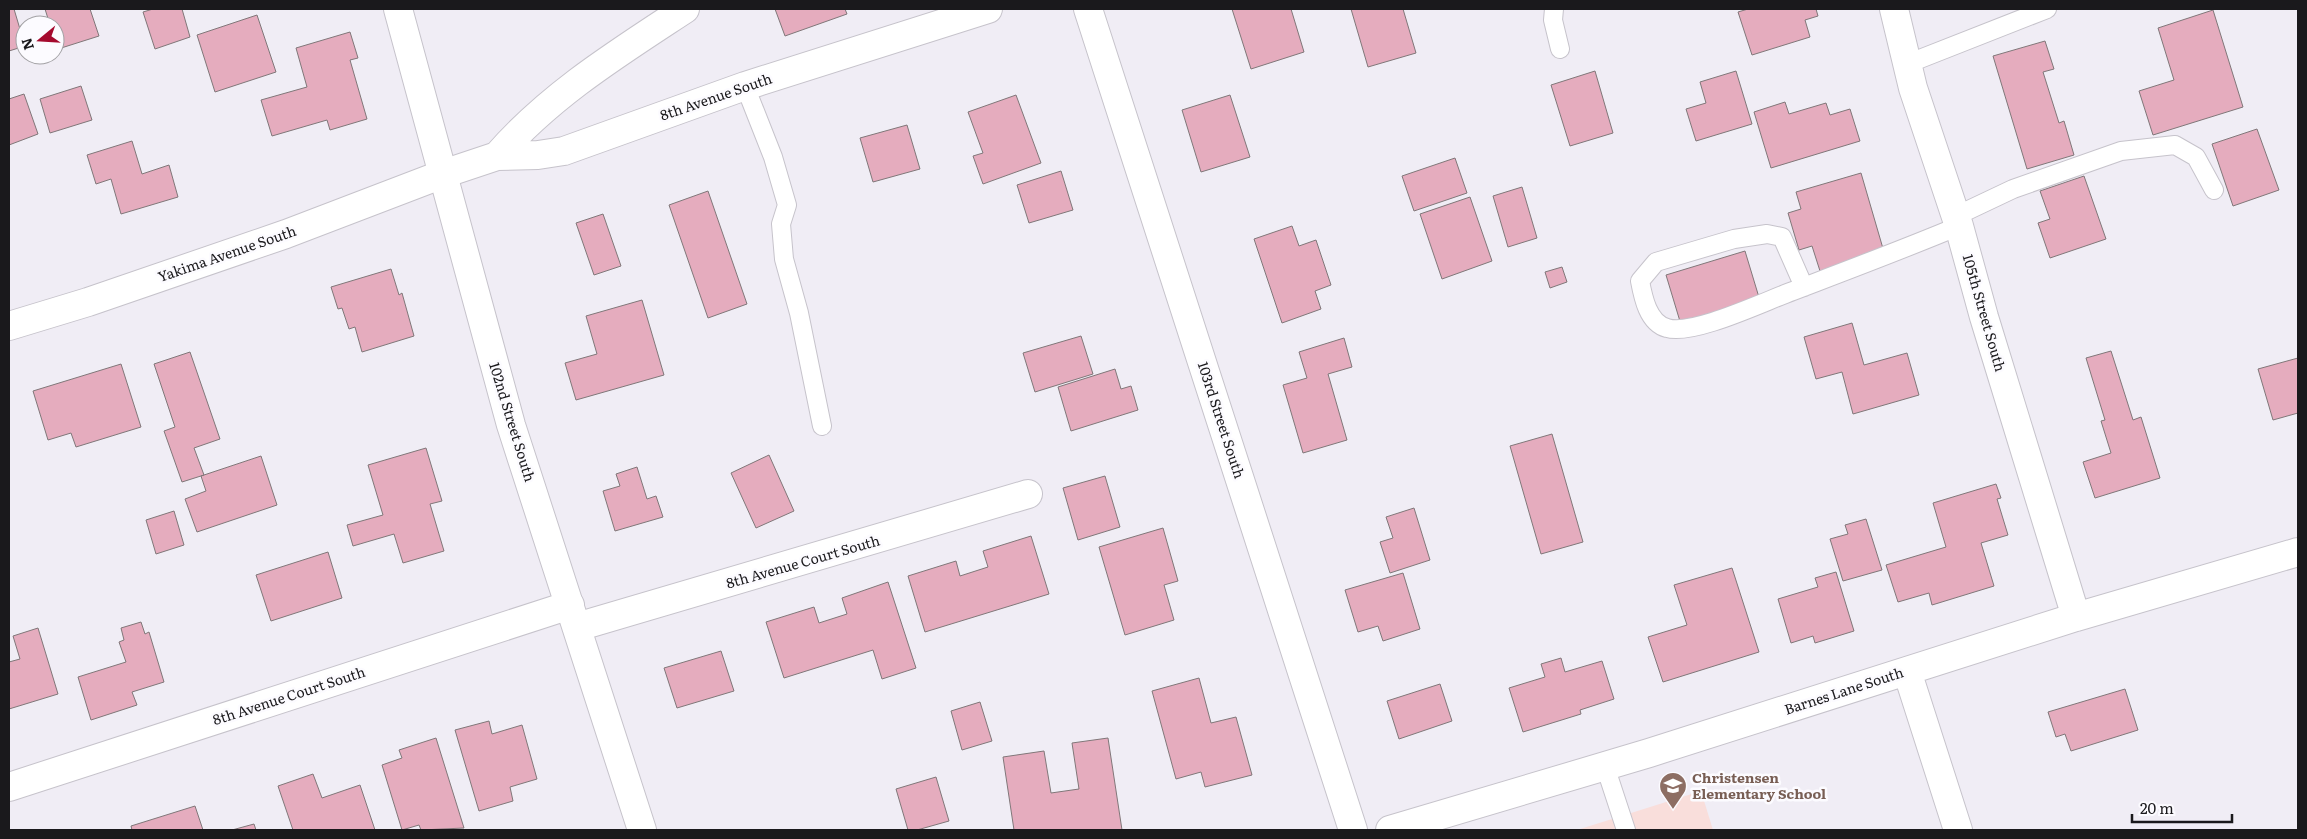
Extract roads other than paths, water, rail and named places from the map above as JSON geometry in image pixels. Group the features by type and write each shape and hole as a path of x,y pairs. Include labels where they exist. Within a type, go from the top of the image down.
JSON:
{"street":[{"name":"102nd Street South","path":"398,9 512,425 642,830"},
{"name":"8th Avenue South","path":"443,174 497,156 564,152 745,86 988,9"},
{"name":"103rd Street South","path":"1088,9 1353,830"},
{"name":"105th Street South","path":"1894,9 1907,64 1932,152 1957,221 1984,318 2076,616"},
{"path":"497,156 542,110 593,70 679,11"},
{"name":"Yakima Avenue South","path":"9,326 88,302 286,234 443,174"},
{"name":"8th Avenue Court South","path":"9,787 573,616 1028,494"},
{"name":"Barnes Lane South","path":"1390,830 1605,766 2076,616 2298,552"},
{"path":"1907,671 1958,830"}],"lane":[{"path":"1554,9 1553,20 1560,49"},
{"path":"1907,64 2047,9"},
{"path":"745,86 773,157 787,205 781,224 784,259 799,314 822,426"},
{"path":"1804,287 1782,236 1767,234 1734,239 1656,262 1640,281 1643,297 1657,322 1665,328 1681,330 1751,308 1882,258 1957,221 2013,189 2121,151 2175,146 2196,157 2214,190"},
{"path":"1605,766 1626,830"}],"place":[{"name":"Christensen Elementary School","path":"1673,810"}]}
